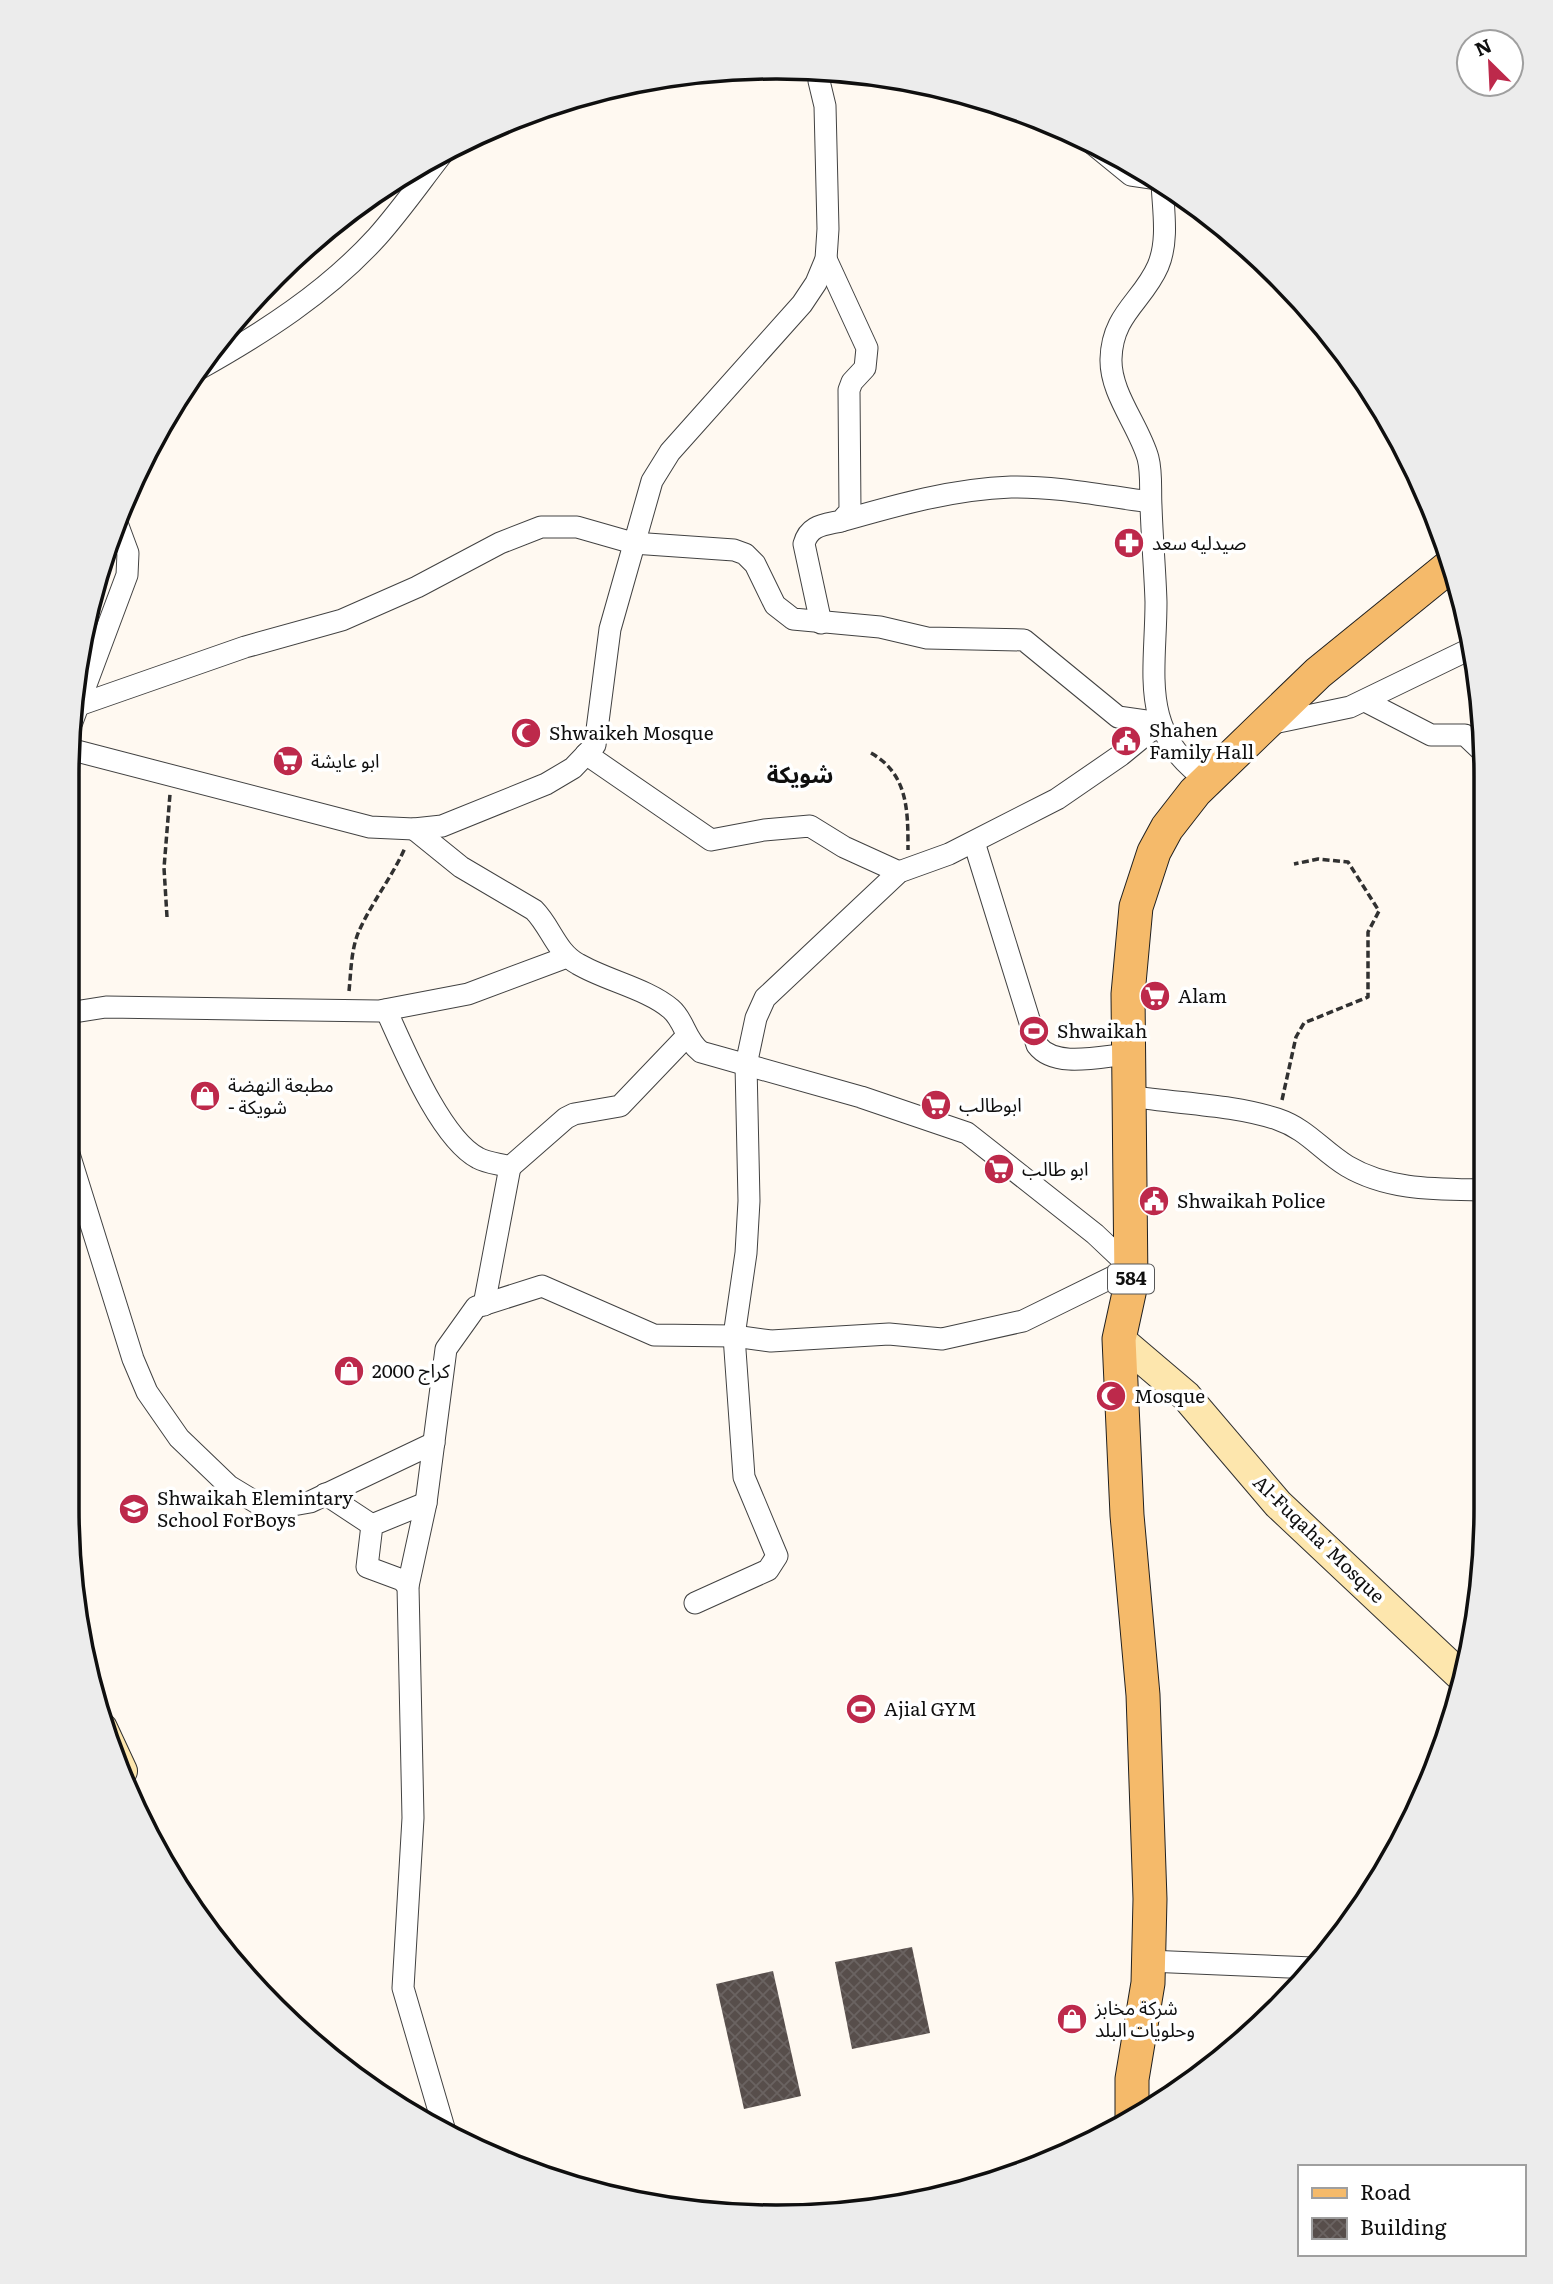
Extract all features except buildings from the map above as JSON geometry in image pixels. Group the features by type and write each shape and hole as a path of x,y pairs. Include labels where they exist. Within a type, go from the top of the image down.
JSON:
{"main road":[{"name":"584","path":"1132,2108 1132,2079 1148,1983 1145,1749 1127,1515 1119,1339 1131,1268 1128,994 1133,930 1144,877 1167,828 1207,780 1318,673 1443,572"}],"street":[{"path":"80,752 370,827 414,830 443,826 546,784 573,768 595,745 610,629 652,481 670,452 802,304 816,283 825,259 828,229 825,106 818,80"},
{"path":"219,357 263,332 323,289 376,238 428,172"},
{"path":"1161,194 1164,234 1161,257 1156,270 1121,319 1111,360 1115,382 1148,460 1156,603 1153,690 1160,723 1175,750 1207,780"},
{"path":"825,259 867,348 868,360 849,390 850,510 841,522"},
{"path":"821,623 804,544 807,534 816,527 936,497 986,488 1041,488 1150,502"},
{"path":"82,711 245,647 342,620 417,587 500,543 541,527 577,527 634,543 734,550 745,554 755,564 775,605 793,619 880,627 927,638 1024,640 1118,718 1160,723"},
{"path":"85,688 127,575 128,553 122,536"},
{"path":"1262,725 1325,715 1365,701 1463,652"},
{"path":"1365,701 1431,735 1465,735 1473,743"},
{"path":"695,1603 768,1570 777,1556 744,1477 734,1336 746,1253 749,1200 746,1065 757,1018 765,998 903,871 974,842 1023,818 1090,778 1160,723"},
{"path":"586,754 711,840 764,830 810,826 821,830 844,846 903,871"},
{"path":"414,830 461,867 534,910 567,957 671,1009 686,1037 701,1052 861,1097 967,1133 1094,1234 1131,1268 1023,1321 942,1339 889,1334 771,1341 734,1336 654,1335 542,1286 476,1307 446,1349 426,1503 408,1586 413,1818 403,1988 441,2119"},
{"path":"974,842 1037,1045 1043,1053 1058,1059 1129,1054"},
{"path":"79,1011 106,1007 386,1010 468,994 567,957"},
{"path":"386,1010 407,1055 455,1139 479,1159 510,1167"},
{"path":"484,1305 510,1167 566,1118 620,1106 686,1037"},
{"path":"1130,1096 1275,1119 1302,1129 1321,1148 1374,1181 1404,1186 1474,1190"},
{"path":"79,1186 138,1372 171,1429 229,1486 257,1503 276,1508 310,1502 434,1443"},
{"name":"Al-Fuqaha' Mosque","path":"1119,1339 1186,1396 1278,1504 1455,1670"},
{"path":"325,1494 372,1525"},
{"path":"372,1525 426,1503"},
{"path":"372,1525 367,1567 402,1580 408,1586"},
{"path":"1148,1961 1301,1968"}],"path":[{"path":"871,753 888,763 901,785 908,825 903,871"},
{"path":"167,917 164,868 172,778"},
{"path":"347,1011 354,948 359,931 390,880 414,830"},
{"path":"1275,1119 1288,1082 1296,1037 1304,1023 1368,997 1368,932 1379,911 1348,862 1318,859 1294,864"}],"place":[{"name":"صيدليه سعد","path":"1129,543"},
{"name":"Shwaikeh Mosque","path":"526,733"},
{"name":"Shahen Family Hall","path":"1126,741"},
{"name":"ابو عايشة","path":"288,761"},
{"name":"Alam","path":"1155,996"},
{"name":"Shwaikah","path":"1034,1031"},
{"name":"مطبعة النهضة - شويكة","path":"205,1096"},
{"name":"ابوطالب","path":"936,1105"},
{"name":"ابو طالب","path":"999,1169"},
{"name":"Shwaikah Police","path":"1154,1201"},
{"name":"كراج 2000","path":"349,1371"},
{"name":"Mosque","path":"1111,1396"},
{"name":"Shwaikah Elemintary School ForBoys","path":"134,1509"},
{"name":"Ajial GYM","path":"861,1709"},
{"name":"شركة مخابز وحلويات البلد","path":"1072,2019"}],"district":[{"name":"شويكة","path":"800,775"}]}
